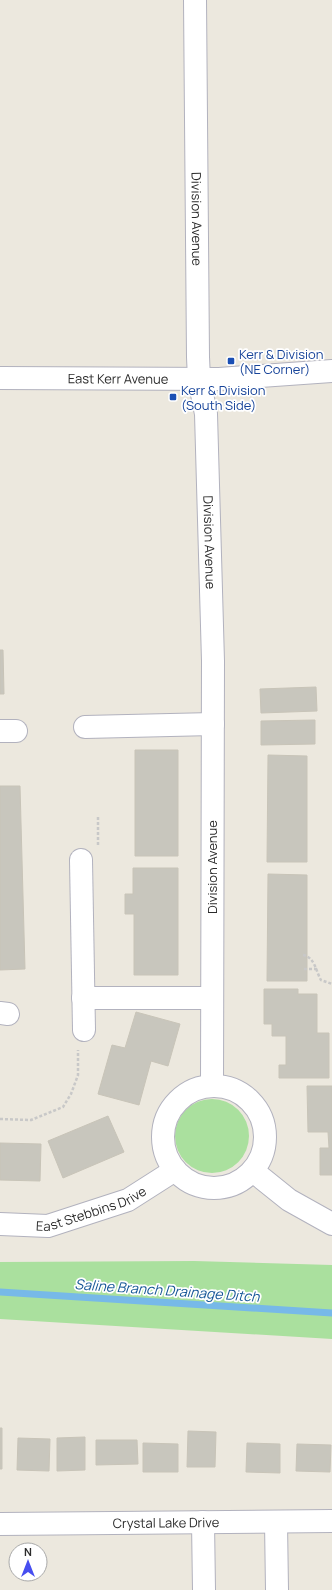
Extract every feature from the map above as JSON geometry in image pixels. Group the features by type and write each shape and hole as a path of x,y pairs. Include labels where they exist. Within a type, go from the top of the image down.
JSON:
{"street":[{"name":"Division Avenue","path":"195,0 198,357 199,379 206,414 213,661 212,1086"},
{"name":"East Kerr Avenue","path":"0,378 219,379 332,371"},
{"path":"85,727 212,724"},
{"path":"81,860 84,1030"},
{"path":"83,998 212,998"},
{"path":"212,1086 229,1088 244,1096 256,1108 264,1123 266,1140 262,1157 253,1171 239,1182 222,1188 205,1188 188,1181 175,1170 167,1156 163,1141 167,1120 171,1110 182,1098 196,1090 212,1086"},
{"name":"East Stebbins Drive","path":"0,1224 48,1226 128,1200 175,1170"},
{"path":"253,1171 289,1200 332,1224"},
{"name":"Crystal Lake Drive","path":"0,1524 332,1521"},
{"path":"203,1522 204,1590"},
{"path":"276,1522 277,1590"}],"path":[{"path":"303,955 311,960 321,980 332,984"},
{"path":"304,969 316,969"},
{"path":"0,1119 31,1120 63,1107 71,1094 78,1075 78,1036 84,1030"}],"green space":[{"path":"212,1099 226,1102 238,1110 246,1122 249,1136 246,1150 238,1162 226,1170 212,1173 198,1170 186,1162 178,1150 175,1136 178,1122 186,1110 198,1102"},
{"path":"194,1261 332,1265 332,1339 0,1319 0,1262"}],"building":[{"path":"0,650 3,650 4,694 0,694"},
{"path":"316,687 317,711 261,713 260,689"},
{"path":"315,720 315,744 261,745 261,721"},
{"path":"135,750 178,750 178,856 135,856"},
{"path":"268,755 307,756 307,862 267,862"},
{"path":"0,786 20,786 25,969 0,970"},
{"path":"133,868 178,868 178,975 134,975 134,914 125,914 125,894 133,894"},
{"path":"268,874 307,875 307,981 267,981"},
{"path":"264,989 298,989 298,994 317,994 317,1033 329,1033 329,1078 279,1078 279,1065 286,1065 286,1036 272,1036 272,1024 264,1024"},
{"path":"136,1012 180,1024 168,1066 151,1061 139,1105 98,1094 112,1045 125,1048"},
{"path":"307,1086 332,1086 332,1175 320,1175 320,1148 329,1148 328,1132 308,1132"},
{"path":"108,1116 124,1152 63,1178 48,1141"},
{"path":"0,1143 41,1144 40,1181 0,1180"},
{"path":"0,1428 2,1428 2,1469 0,1469"},
{"path":"188,1431 216,1432 215,1467 187,1467"},
{"path":"85,1437 85,1470 57,1471 57,1438"},
{"path":"18,1438 50,1439 49,1471 17,1470"},
{"path":"96,1440 137,1440 138,1464 96,1465"},
{"path":"143,1443 178,1444 178,1472 143,1472"},
{"path":"247,1443 280,1444 280,1473 246,1472"},
{"path":"297,1444 331,1445 330,1472 296,1471"}],"waterway":[{"name":"Saline Branch Drainage Ditch","path":"0,1292 332,1313"}],"place":[{"name":"Kerr & Division (NE Corner)","path":"231,361"},
{"name":"Kerr & Division (South Side)","path":"173,397"}]}
